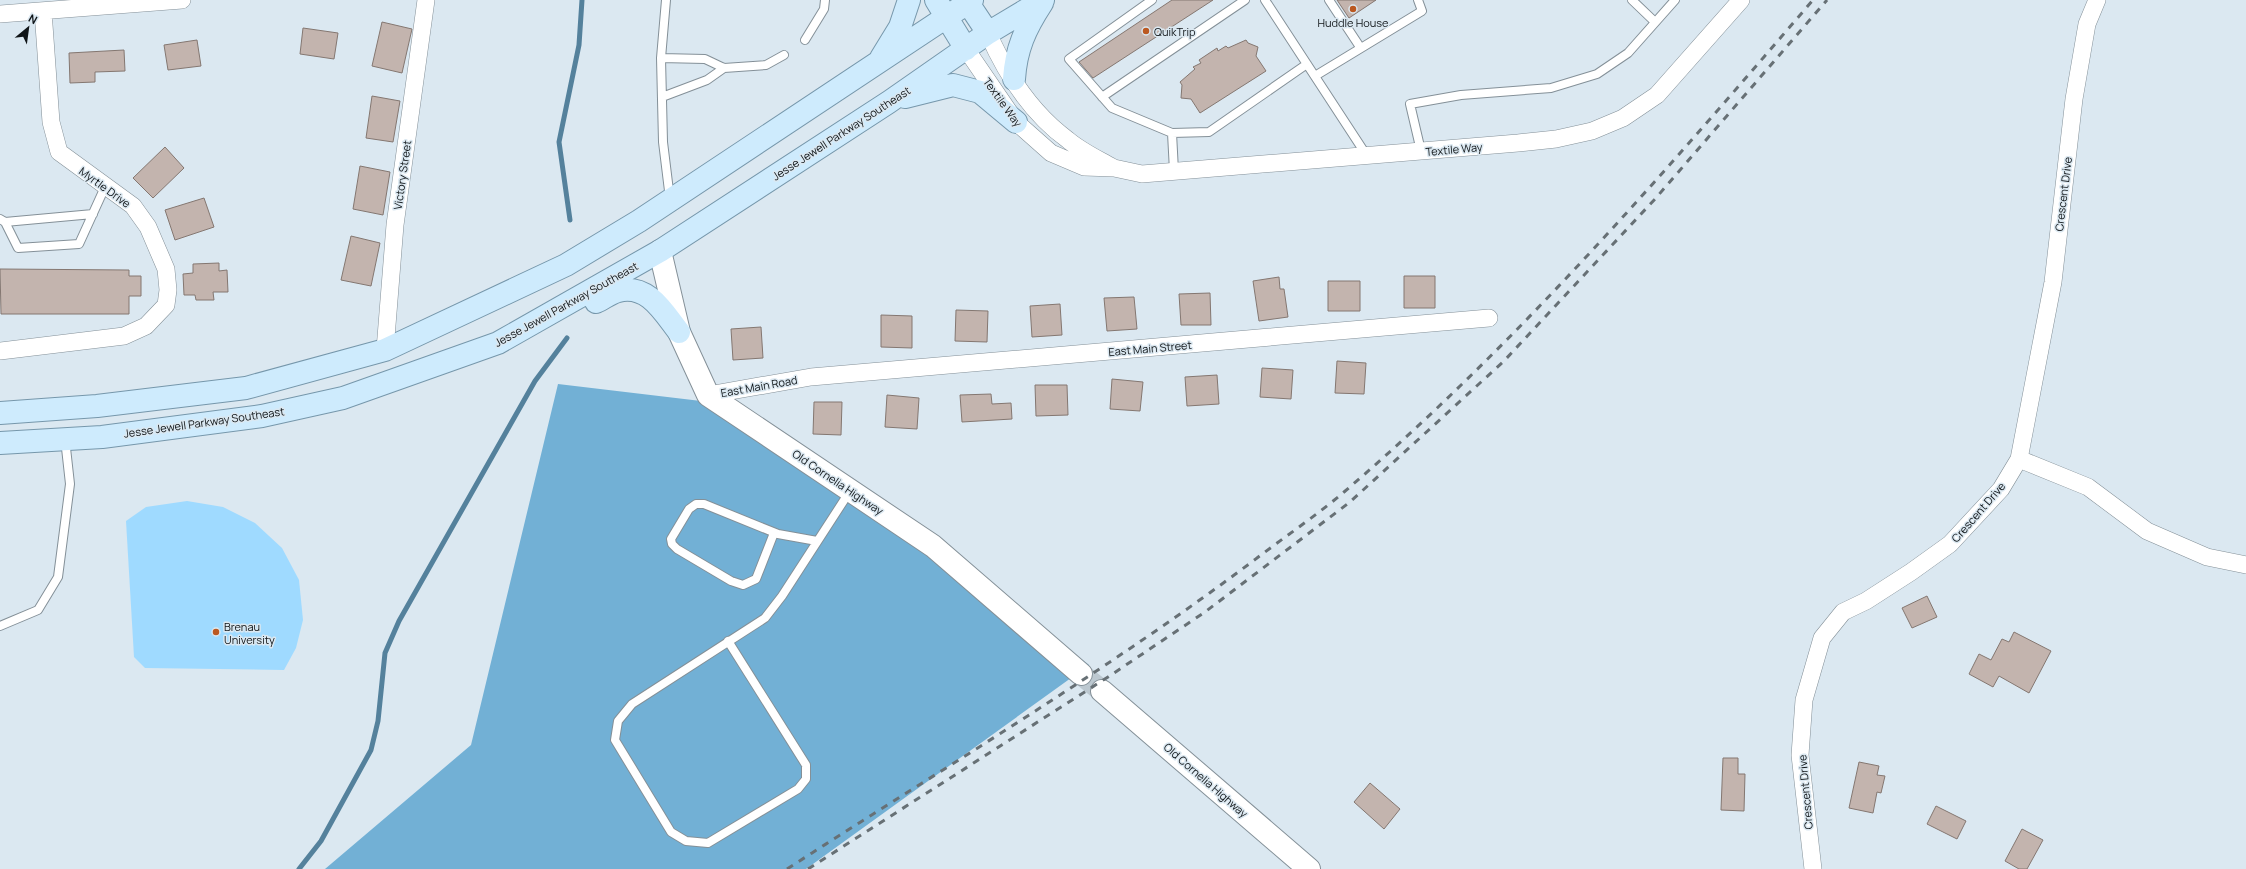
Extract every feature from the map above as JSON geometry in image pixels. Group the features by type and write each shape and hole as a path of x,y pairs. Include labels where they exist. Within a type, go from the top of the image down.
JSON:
{"main road":[{"path":"877,64 900,27 909,0"},
{"path":"1014,80 1015,56 1028,24 1044,0"},
{"name":"Jesse Jewell Parkway Southeast","path":"0,442 102,437 262,416 343,398 498,343 660,251 889,102 988,33 1044,0"},
{"path":"0,413 96,406 246,388 385,350 566,265 670,200 877,64 941,9 968,1 988,33"},
{"path":"941,9 966,49"},
{"path":"889,102 953,85 980,92 1016,122"},
{"path":"542,319 567,317 617,291 626,290 640,292 656,301 678,332"}],"street":[{"path":"0,14 182,0"},
{"name":"Victory Street","path":"385,350 395,225 426,0"},
{"name":"Textile Way","path":"966,49 1016,122 1051,153 1084,168 1114,168 1142,174 1174,172 1556,139 1592,131 1623,118 1657,95 1741,0"},
{"name":"Crescent Drive","path":"1814,869 1800,755 1804,700 1822,638 1843,612 1892,584 1950,544 2001,489 2019,459 2053,282 2074,99 2087,24 2097,0"},
{"name":"Myrtle Drive","path":"0,351 124,336 146,326 166,304 168,290 166,269 148,227 133,206 59,152 51,122 43,11"},
{"name":"Textile Way","path":"988,33 997,52 1031,107 1068,140 1114,168"},
{"path":"660,251 678,332 708,395"},
{"name":"East Main Street","path":"811,377 1489,318"},
{"name":"East Main Road","path":"708,395 811,377"},
{"name":"Old Cornelia Highway","path":"708,395 933,546 1081,674"},
{"path":"2019,459 2088,487 2147,531 2207,557 2246,565"},
{"name":"Old Cornelia Highway","path":"1102,691 1309,869"}],"lane":[{"path":"666,0 662,58 662,142 670,200"},
{"path":"805,40 824,9 825,0"},
{"path":"1152,0 1069,59 1112,108 1172,133 1209,132 1307,64"},
{"path":"1102,97 1245,0"},
{"path":"1265,0 1367,156"},
{"path":"1329,0 1360,47"},
{"path":"1315,76 1360,47 1422,11 1418,0"},
{"path":"1632,0 1655,22"},
{"path":"1421,151 1410,104 1461,95 1550,88 1597,74 1628,53 1675,0"},
{"path":"662,58 705,59 724,68 766,65 784,55"},
{"path":"662,98 707,80 724,68"},
{"path":"1172,133 1174,172"},
{"path":"93,214 2,220 18,248 79,244 93,214 105,187"},
{"path":"0,626 38,610 58,577 70,484 65,439"},
{"path":"728,641 806,766 806,779 798,789 708,843 686,841 671,832 615,740 618,721 632,704 728,641 765,618 782,596 850,490"},
{"path":"774,533 756,579 743,585 731,581 677,549 672,544 671,539 689,509 696,504 704,504 774,533 817,541"}],"shaded area":[{"path":"558,384 743,406 1089,665 806,869 325,869 471,745"},
{"path":"187,501 223,507 255,523 282,548 299,580 303,620 296,648 284,670 145,668 134,657 126,521 146,507"}],"building":[{"name":"QuikTrip","path":"1172,0 1213,0 1093,78 1079,62"},
{"name":"Huddle House","path":"1337,0 1376,0 1349,18"},
{"path":"382,22 412,29 402,73 372,66"},
{"path":"303,28 338,33 334,59 300,54"},
{"path":"197,40 201,66 168,70 164,45"},
{"path":"1246,40 1248,43 1258,47 1256,56 1266,71 1200,113 1191,99 1181,98 1182,85 1180,82 1195,69 1193,67 1201,63 1199,60 1217,48 1218,51 1226,46 1228,48"},
{"path":"124,50 125,71 95,72 95,82 70,83 69,53"},
{"path":"372,96 400,101 393,142 366,138"},
{"path":"165,147 184,168 153,198 133,178"},
{"path":"360,166 390,172 383,215 353,209"},
{"path":"204,198 214,227 175,240 165,210"},
{"path":"351,236 380,243 371,286 341,280"},
{"path":"219,263 219,271 227,270 228,292 213,292 214,300 196,300 195,295 184,295 183,274 193,273 193,264"},
{"path":"0,269 129,270 129,276 141,276 141,296 129,296 129,314 1,314"},
{"path":"1404,276 1435,276 1435,308 1404,308"},
{"path":"1279,277 1280,289 1284,289 1288,317 1259,321 1253,281"},
{"path":"1328,281 1360,281 1360,311 1328,311"},
{"path":"1210,293 1211,325 1181,325 1179,294"},
{"path":"1134,297 1137,329 1107,331 1104,298"},
{"path":"1060,304 1062,335 1032,337 1030,306"},
{"path":"956,310 988,311 987,342 955,341"},
{"path":"881,315 912,316 912,348 881,347"},
{"path":"761,327 763,358 733,360 731,329"},
{"path":"1337,361 1366,363 1364,394 1335,393"},
{"path":"1262,368 1293,370 1291,399 1260,397"},
{"path":"1217,375 1219,404 1187,406 1185,377"},
{"path":"1112,379 1143,382 1140,411 1110,409"},
{"path":"1035,385 1067,385 1068,415 1036,416"},
{"path":"991,394 992,404 1011,403 1012,419 962,422 960,395"},
{"path":"887,395 919,398 917,429 885,427"},
{"path":"814,402 842,402 841,435 813,434"},
{"path":"1927,596 1937,617 1912,628 1902,608"},
{"path":"2014,632 2051,651 2029,693 1999,676 1993,687 1969,674 1979,654 1991,660 2002,639 2009,642"},
{"path":"1723,758 1738,758 1738,774 1745,774 1744,811 1721,810"},
{"path":"1859,762 1879,766 1877,775 1885,776 1881,793 1877,792 1873,813 1849,808"},
{"path":"1370,783 1400,809 1384,829 1354,802"},
{"path":"1936,806 1966,821 1957,839 1927,824"},
{"path":"2022,829 2043,840 2027,869 2019,869 2005,861"}],"waterway":[{"path":"570,220 559,142 579,45 582,0"},
{"path":"299,869 321,841 371,750 378,721 385,653 399,621 535,381 567,338"}],"tunnel":[{"path":"1081,674 1102,691"}],"railway":[{"path":"787,869 1025,718 1142,640 1200,600 1344,492 1408,435 1529,317 1588,255 1702,129 1813,0"},
{"path":"808,869 1108,677 1205,612 1350,502 1504,361 1655,199 1827,0"}],"place":[{"name":"Huddle House","path":"1353,9"},
{"name":"QuikTrip","path":"1146,31"},
{"name":"Brenau University","path":"216,632"}]}
